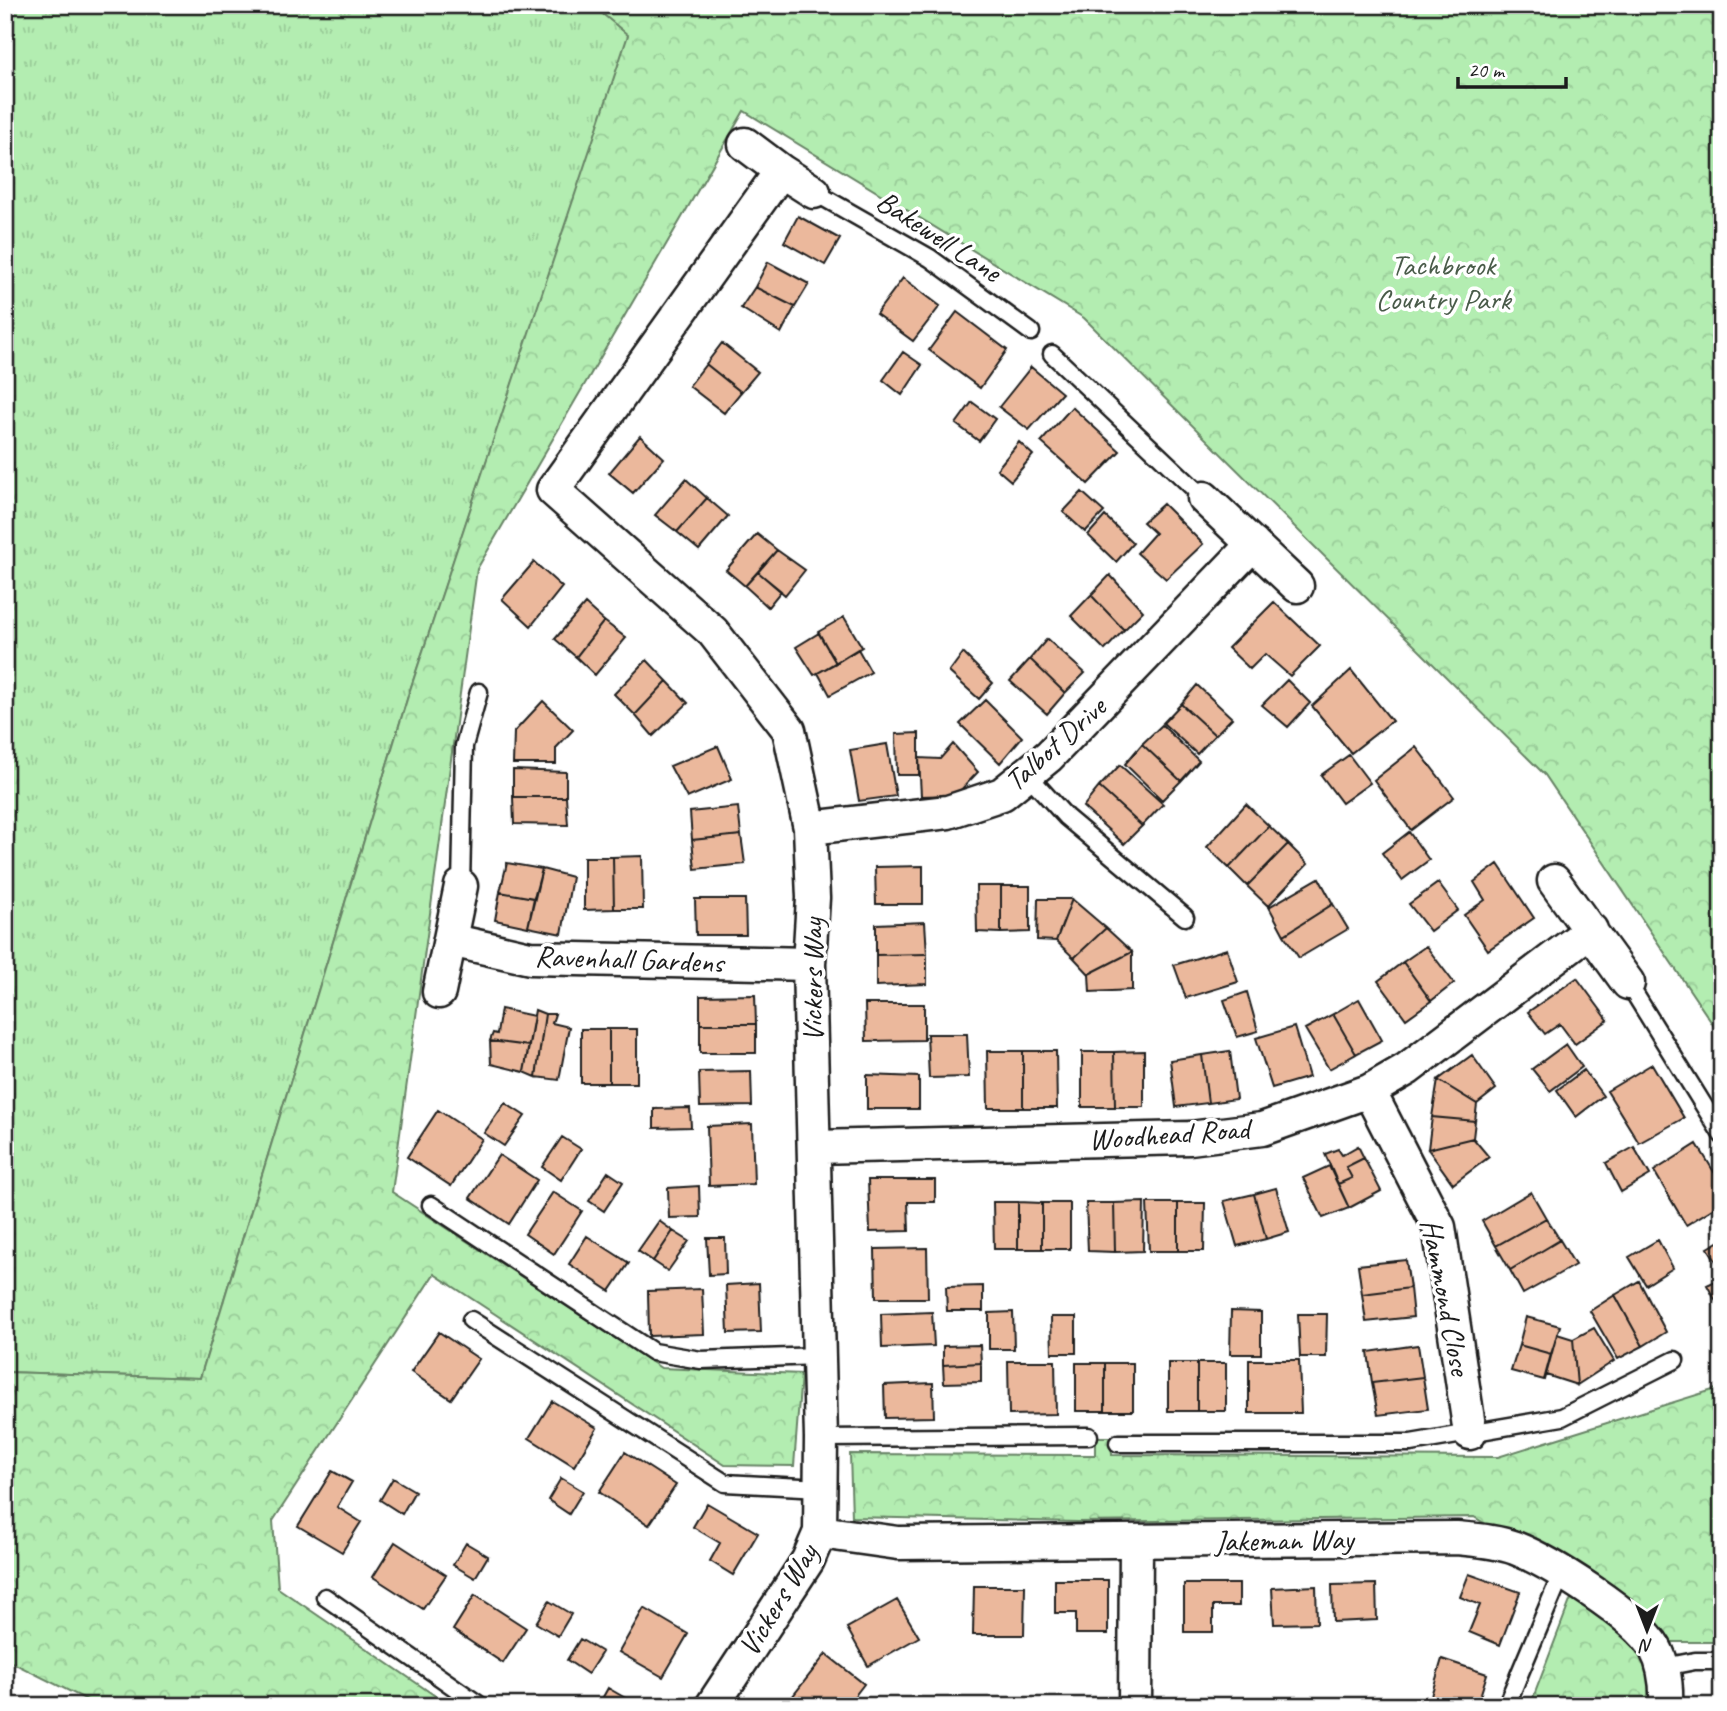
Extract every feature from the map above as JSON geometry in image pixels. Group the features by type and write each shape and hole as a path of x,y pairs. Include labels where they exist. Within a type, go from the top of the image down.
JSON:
{"street":[{"path":"745,144 814,192"},
{"name":"Vickers Way","path":"712,1706 808,1560 820,1532 821,1438 809,964 813,898 810,828 789,730 713,632 553,490 781,171"},
{"path":"1204,498 1297,586"},
{"name":"Talbot Drive","path":"810,828 948,812 1002,794 1049,757 1254,544"},
{"path":"1554,881 1628,983"},
{"path":"439,992 461,886"},
{"name":"Woodhead Road","path":"815,1147 1190,1138 1262,1129 1369,1091 1407,1069 1591,930"},
{"name":"Ravenhall Gardens","path":"450,940 530,958 809,964"},
{"name":"Hammond Close","path":"1369,1091 1440,1227 1470,1433"},
{"name":"Jakeman Way","path":"820,1532 898,1543 1136,1543 1456,1538 1489,1541 1515,1548 1634,1622 1655,1648 1664,1667 1665,1706"},
{"path":"1135,1706 1136,1543"}],"lane":[{"name":"Bakewell Lane","path":"814,192 930,258 1031,332"},
{"path":"1052,354 1204,498"},
{"path":"461,886 464,746 479,692"},
{"path":"1027,774 1066,817 1185,916"},
{"path":"1628,983 1722,1135"},
{"path":"431,1205 653,1352 701,1360 819,1356"},
{"path":"471,1320 724,1483 821,1488"},
{"path":"1118,1443 1411,1443 1562,1417 1675,1360"},
{"path":"821,1438 1089,1436"},
{"path":"1506,1706 1562,1575"},
{"path":"325,1597 481,1706"},
{"path":"1664,1667 1695,1661 1722,1661"}],"green space":[{"path":"5,5 592,5 629,35 408,696 200,1378 5,1372"},
{"name":"Tachbrook Country Park","path":"592,5 1722,5 1722,1038 1545,775 1084,318 744,111 477,569 392,1192 661,1368 801,1374 794,1466 725,1465 434,1274 273,1521 278,1588 450,1706 99,1706 5,1659 5,1372 200,1378 408,696 628,35"},
{"path":"1722,1387 1722,1642 1673,1642 1646,1706 1530,1706 1578,1580 1474,1517 1078,1522 852,1517 850,1454 1095,1455 1095,1437 1111,1437 1112,1455 1498,1457"}],"building":[{"path":"798,216 840,239 825,265 784,242"},
{"path":"768,262 809,284 795,307 755,287"},
{"path":"903,278 940,306 913,341 876,314"},
{"path":"755,287 795,307 781,333 741,308"},
{"path":"957,312 1007,350 980,388 929,350"},
{"path":"722,343 758,372 741,392 706,364"},
{"path":"903,352 922,365 902,395 883,380"},
{"path":"706,364 741,392 724,413 689,386"},
{"path":"1031,367 1062,393 1029,430 999,407"},
{"path":"972,402 995,419 979,441 956,424"},
{"path":"1072,407 1120,451 1088,484 1041,442"},
{"path":"640,436 664,458 633,493 609,473"},
{"path":"1019,442 1033,455 1011,481 997,469"},
{"path":"686,479 707,498 677,532 655,515"},
{"path":"1082,492 1104,512 1085,532 1063,512"},
{"path":"707,498 728,516 699,550 677,532"},
{"path":"1163,504 1203,544 1166,579 1137,553 1155,533 1143,522"},
{"path":"1105,516 1133,543 1116,562 1088,535"},
{"path":"757,534 777,550 745,586 726,570"},
{"path":"777,550 805,570 785,595 758,572"},
{"path":"534,562 562,587 531,626 502,599"},
{"path":"758,572 781,591 768,607 745,586"},
{"path":"1110,575 1143,611 1124,630 1091,595"},
{"path":"1091,595 1124,630 1105,650 1071,616"},
{"path":"1274,602 1320,646 1290,676 1265,654 1250,669 1228,648"},
{"path":"585,604 604,621 576,657 555,639"},
{"path":"844,617 862,647 836,663 818,632"},
{"path":"604,621 626,638 595,675 576,657"},
{"path":"819,633 836,663 814,675 796,647"},
{"path":"1047,639 1085,673 1065,693 1030,659"},
{"path":"858,649 871,672 830,695 818,673"},
{"path":"963,653 993,683 979,699 949,672"},
{"path":"1030,659 1065,693 1047,714 1010,681"},
{"path":"647,660 667,681 635,715 614,694"},
{"path":"1351,670 1392,721 1351,753 1312,706"},
{"path":"1287,680 1310,703 1288,727 1262,705"},
{"path":"667,681 688,703 653,736 635,715"},
{"path":"1197,685 1232,718 1215,735 1181,704"},
{"path":"985,700 1022,737 1000,763 960,724"},
{"path":"543,701 573,730 556,748 556,764 513,764 514,732"},
{"path":"1181,704 1215,735 1197,754 1163,723"},
{"path":"1162,725 1199,761 1181,781 1142,744"},
{"path":"919,733 919,775 897,775 896,734"},
{"path":"887,744 896,796 859,801 850,750"},
{"path":"953,744 978,772 956,795 921,796 919,758 940,759"},
{"path":"1142,744 1181,781 1162,800 1125,764"},
{"path":"718,746 732,779 687,798 670,766"},
{"path":"1416,747 1454,797 1411,830 1374,780"},
{"path":"1349,755 1370,783 1342,803 1321,775"},
{"path":"1120,765 1163,804 1142,826 1099,787"},
{"path":"513,770 566,772 566,797 513,797"},
{"path":"1099,787 1142,826 1124,844 1083,807"},
{"path":"513,797 566,797 568,825 514,824"},
{"path":"1246,804 1269,826 1229,868 1207,847"},
{"path":"738,807 741,835 692,840 690,812"},
{"path":"1269,826 1288,844 1247,886 1229,868"},
{"path":"1409,832 1429,860 1402,880 1382,853"},
{"path":"741,835 745,864 695,869 692,840"},
{"path":"1288,844 1308,864 1268,906 1247,886"},
{"path":"642,856 643,909 614,909 613,857"},
{"path":"584,857 613,857 614,909 584,910"},
{"path":"507,863 542,869 534,898 500,892"},
{"path":"1498,864 1534,918 1488,950 1464,915 1485,900 1474,882"},
{"path":"923,866 923,904 876,904 875,867"},
{"path":"542,869 572,877 562,934 528,927"},
{"path":"1319,878 1333,904 1284,935 1269,907"},
{"path":"1438,883 1458,910 1430,931 1409,904"},
{"path":"976,886 1001,886 1001,933 977,932"},
{"path":"1001,886 1030,886 1030,932 1001,933"},
{"path":"500,892 534,898 528,927 495,920"},
{"path":"695,899 745,899 746,935 696,935"},
{"path":"1038,899 1072,899 1056,941 1037,940"},
{"path":"1072,899 1106,928 1074,958 1056,941"},
{"path":"1333,904 1348,929 1299,958 1284,935"},
{"path":"925,922 927,954 876,955 876,924"},
{"path":"1106,928 1132,952 1089,974 1074,958"},
{"path":"1426,946 1454,983 1431,1001 1403,962"},
{"path":"1227,949 1238,982 1186,998 1174,965"},
{"path":"1132,952 1132,990 1090,992 1089,974"},
{"path":"927,954 927,984 876,986 876,955"},
{"path":"1403,962 1431,1001 1406,1019 1378,981"},
{"path":"1577,978 1608,1020 1575,1044 1560,1024 1545,1034 1528,1012"},
{"path":"1247,992 1258,1031 1237,1037 1224,1000"},
{"path":"755,995 756,1024 700,1024 700,996"},
{"path":"1359,999 1382,1040 1356,1054 1333,1014"},
{"path":"865,1004 924,1004 924,1040 866,1041"},
{"path":"501,1009 534,1016 529,1046 490,1041 493,1033 497,1034"},
{"path":"535,1010 545,1014 536,1077 524,1072"},
{"path":"545,1014 555,1014 552,1023 569,1027 559,1080 536,1077"},
{"path":"1333,1014 1356,1054 1329,1069 1305,1029"},
{"path":"700,1024 756,1024 756,1053 700,1053"},
{"path":"1294,1027 1309,1077 1272,1088 1256,1038"},
{"path":"581,1029 609,1029 609,1083 581,1083"},
{"path":"609,1029 637,1029 637,1083 609,1083"},
{"path":"927,1034 967,1034 969,1077 929,1078"},
{"path":"490,1041 529,1046 524,1072 491,1064"},
{"path":"1566,1044 1582,1067 1550,1091 1532,1069"},
{"path":"987,1051 1023,1051 1023,1108 988,1108"},
{"path":"1023,1051 1056,1051 1057,1108 1023,1108"},
{"path":"1144,1051 1144,1107 1115,1107 1114,1052"},
{"path":"1230,1051 1236,1099 1208,1103 1202,1055"},
{"path":"1082,1052 1114,1052 1115,1107 1082,1107"},
{"path":"1202,1055 1208,1103 1176,1107 1170,1060"},
{"path":"1472,1055 1496,1089 1477,1104 1438,1080"},
{"path":"1652,1064 1684,1118 1639,1143 1607,1091"},
{"path":"1584,1070 1603,1096 1576,1117 1557,1090"},
{"path":"751,1071 752,1106 700,1107 699,1072"},
{"path":"867,1075 919,1077 919,1109 867,1109"},
{"path":"1438,1080 1477,1104 1475,1121 1432,1117"},
{"path":"505,1103 525,1116 504,1146 484,1133"},
{"path":"690,1108 691,1127 654,1128 654,1109"},
{"path":"438,1110 482,1139 451,1186 407,1157"},
{"path":"1432,1117 1475,1121 1473,1138 1428,1149"},
{"path":"752,1124 754,1184 709,1186 707,1126"},
{"path":"562,1137 581,1149 561,1180 542,1167"},
{"path":"1473,1138 1489,1157 1453,1184 1428,1149"},
{"path":"1697,1144 1722,1185 1722,1203 1686,1225 1654,1171"},
{"path":"1358,1146 1364,1158 1346,1167 1352,1178 1338,1184 1325,1154 1338,1149 1342,1155"},
{"path":"1634,1147 1650,1175 1621,1192 1606,1163"},
{"path":"499,1155 537,1180 509,1224 470,1198"},
{"path":"1364,1158 1381,1191 1349,1208 1338,1184 1352,1178 1346,1167"},
{"path":"1329,1166 1349,1208 1323,1218 1303,1178"},
{"path":"608,1172 623,1182 604,1211 589,1201"},
{"path":"868,1180 935,1180 935,1202 908,1202 909,1231 870,1232"},
{"path":"699,1186 700,1217 669,1218 668,1188"},
{"path":"1276,1188 1289,1232 1266,1239 1254,1194"},
{"path":"553,1192 582,1211 554,1254 525,1234"},
{"path":"1531,1192 1546,1218 1496,1246 1482,1221"},
{"path":"1254,1194 1266,1239 1237,1246 1224,1201"},
{"path":"993,1202 1018,1202 1018,1249 994,1249"},
{"path":"1018,1202 1042,1203 1042,1249 1018,1249"},
{"path":"1144,1202 1143,1251 1115,1252 1114,1203"},
{"path":"1042,1203 1070,1203 1070,1249 1042,1249"},
{"path":"1086,1203 1114,1203 1115,1252 1088,1251"},
{"path":"1147,1203 1178,1203 1178,1251 1149,1251"},
{"path":"1178,1203 1205,1203 1204,1251 1178,1251"},
{"path":"1546,1218 1560,1240 1510,1270 1496,1246"},
{"path":"659,1221 673,1231 653,1261 638,1251"},
{"path":"673,1231 689,1241 668,1271 653,1261"},
{"path":"587,1236 629,1263 610,1291 569,1264"},
{"path":"707,1238 725,1238 726,1274 709,1275"},
{"path":"1560,1240 1575,1265 1523,1294 1510,1270"},
{"path":"1658,1240 1673,1268 1646,1285 1629,1257"},
{"path":"1722,1240 1722,1271 1708,1248"},
{"path":"927,1248 928,1298 876,1298 875,1249"},
{"path":"1406,1260 1410,1288 1362,1294 1358,1265"},
{"path":"1722,1278 1722,1308 1720,1309 1707,1285"},
{"path":"1639,1281 1666,1332 1643,1346 1615,1295"},
{"path":"759,1283 761,1332 728,1333 726,1285"},
{"path":"983,1286 983,1311 947,1311 946,1287"},
{"path":"1410,1288 1413,1317 1366,1322 1362,1294"},
{"path":"702,1289 704,1334 649,1336 648,1291"},
{"path":"1615,1295 1643,1346 1618,1359 1590,1311"},
{"path":"1231,1311 1261,1312 1261,1354 1230,1354"},
{"path":"932,1312 934,1346 882,1348 881,1314"},
{"path":"1013,1312 1014,1349 989,1349 989,1313"},
{"path":"1298,1314 1327,1314 1326,1357 1300,1357"},
{"path":"1051,1317 1076,1317 1076,1353 1052,1353"},
{"path":"1526,1317 1560,1326 1551,1354 1519,1345"},
{"path":"1594,1328 1614,1361 1577,1385 1573,1339"},
{"path":"439,1332 479,1359 451,1399 411,1372"},
{"path":"1557,1334 1573,1339 1577,1385 1546,1375"},
{"path":"980,1345 981,1363 943,1365 943,1346"},
{"path":"1418,1345 1423,1377 1372,1383 1368,1352"},
{"path":"1519,1345 1551,1354 1544,1380 1511,1371"},
{"path":"1249,1360 1299,1360 1301,1413 1249,1413"},
{"path":"1008,1361 1055,1361 1056,1414 1009,1415"},
{"path":"981,1363 981,1382 944,1383 943,1365"},
{"path":"1076,1363 1105,1363 1105,1411 1076,1411"},
{"path":"1105,1363 1133,1363 1133,1411 1105,1411"},
{"path":"1168,1363 1197,1363 1197,1411 1168,1411"},
{"path":"1197,1363 1226,1363 1226,1411 1197,1411"},
{"path":"1423,1377 1428,1409 1378,1415 1372,1383"},
{"path":"933,1383 934,1417 885,1418 884,1385"},
{"path":"552,1401 597,1428 574,1466 529,1438"},
{"path":"625,1452 676,1485 649,1525 599,1492"},
{"path":"332,1471 352,1482 337,1507 361,1522 342,1552 298,1526"},
{"path":"393,1478 415,1491 402,1514 380,1500"},
{"path":"561,1478 583,1491 569,1514 548,1500"},
{"path":"707,1503 758,1533 733,1575 710,1561 720,1543 693,1527"},
{"path":"395,1542 446,1575 423,1609 373,1577"},
{"path":"466,1543 488,1556 475,1578 453,1565"},
{"path":"1469,1574 1520,1592 1500,1645 1469,1632 1480,1605 1460,1597"},
{"path":"1055,1580 1108,1580 1108,1634 1076,1634 1076,1613 1055,1613"},
{"path":"1184,1584 1239,1584 1239,1606 1213,1606 1213,1632 1184,1632"},
{"path":"1376,1584 1377,1620 1333,1622 1332,1585"},
{"path":"974,1586 1025,1586 1024,1635 973,1635"},
{"path":"1316,1586 1317,1623 1274,1624 1272,1588"},
{"path":"475,1595 526,1628 503,1663 453,1630"},
{"path":"897,1600 919,1637 868,1666 847,1628"},
{"path":"549,1601 571,1614 558,1636 536,1623"},
{"path":"644,1608 688,1634 663,1677 619,1652"},
{"path":"580,1639 602,1652 588,1674 567,1660"},
{"path":"826,1654 864,1684 847,1706 785,1706"},
{"path":"1442,1659 1487,1674 1477,1706 1428,1706"},
{"path":"608,1688 639,1706 598,1706"},
{"path":"574,1699 585,1706 570,1706"}]}
